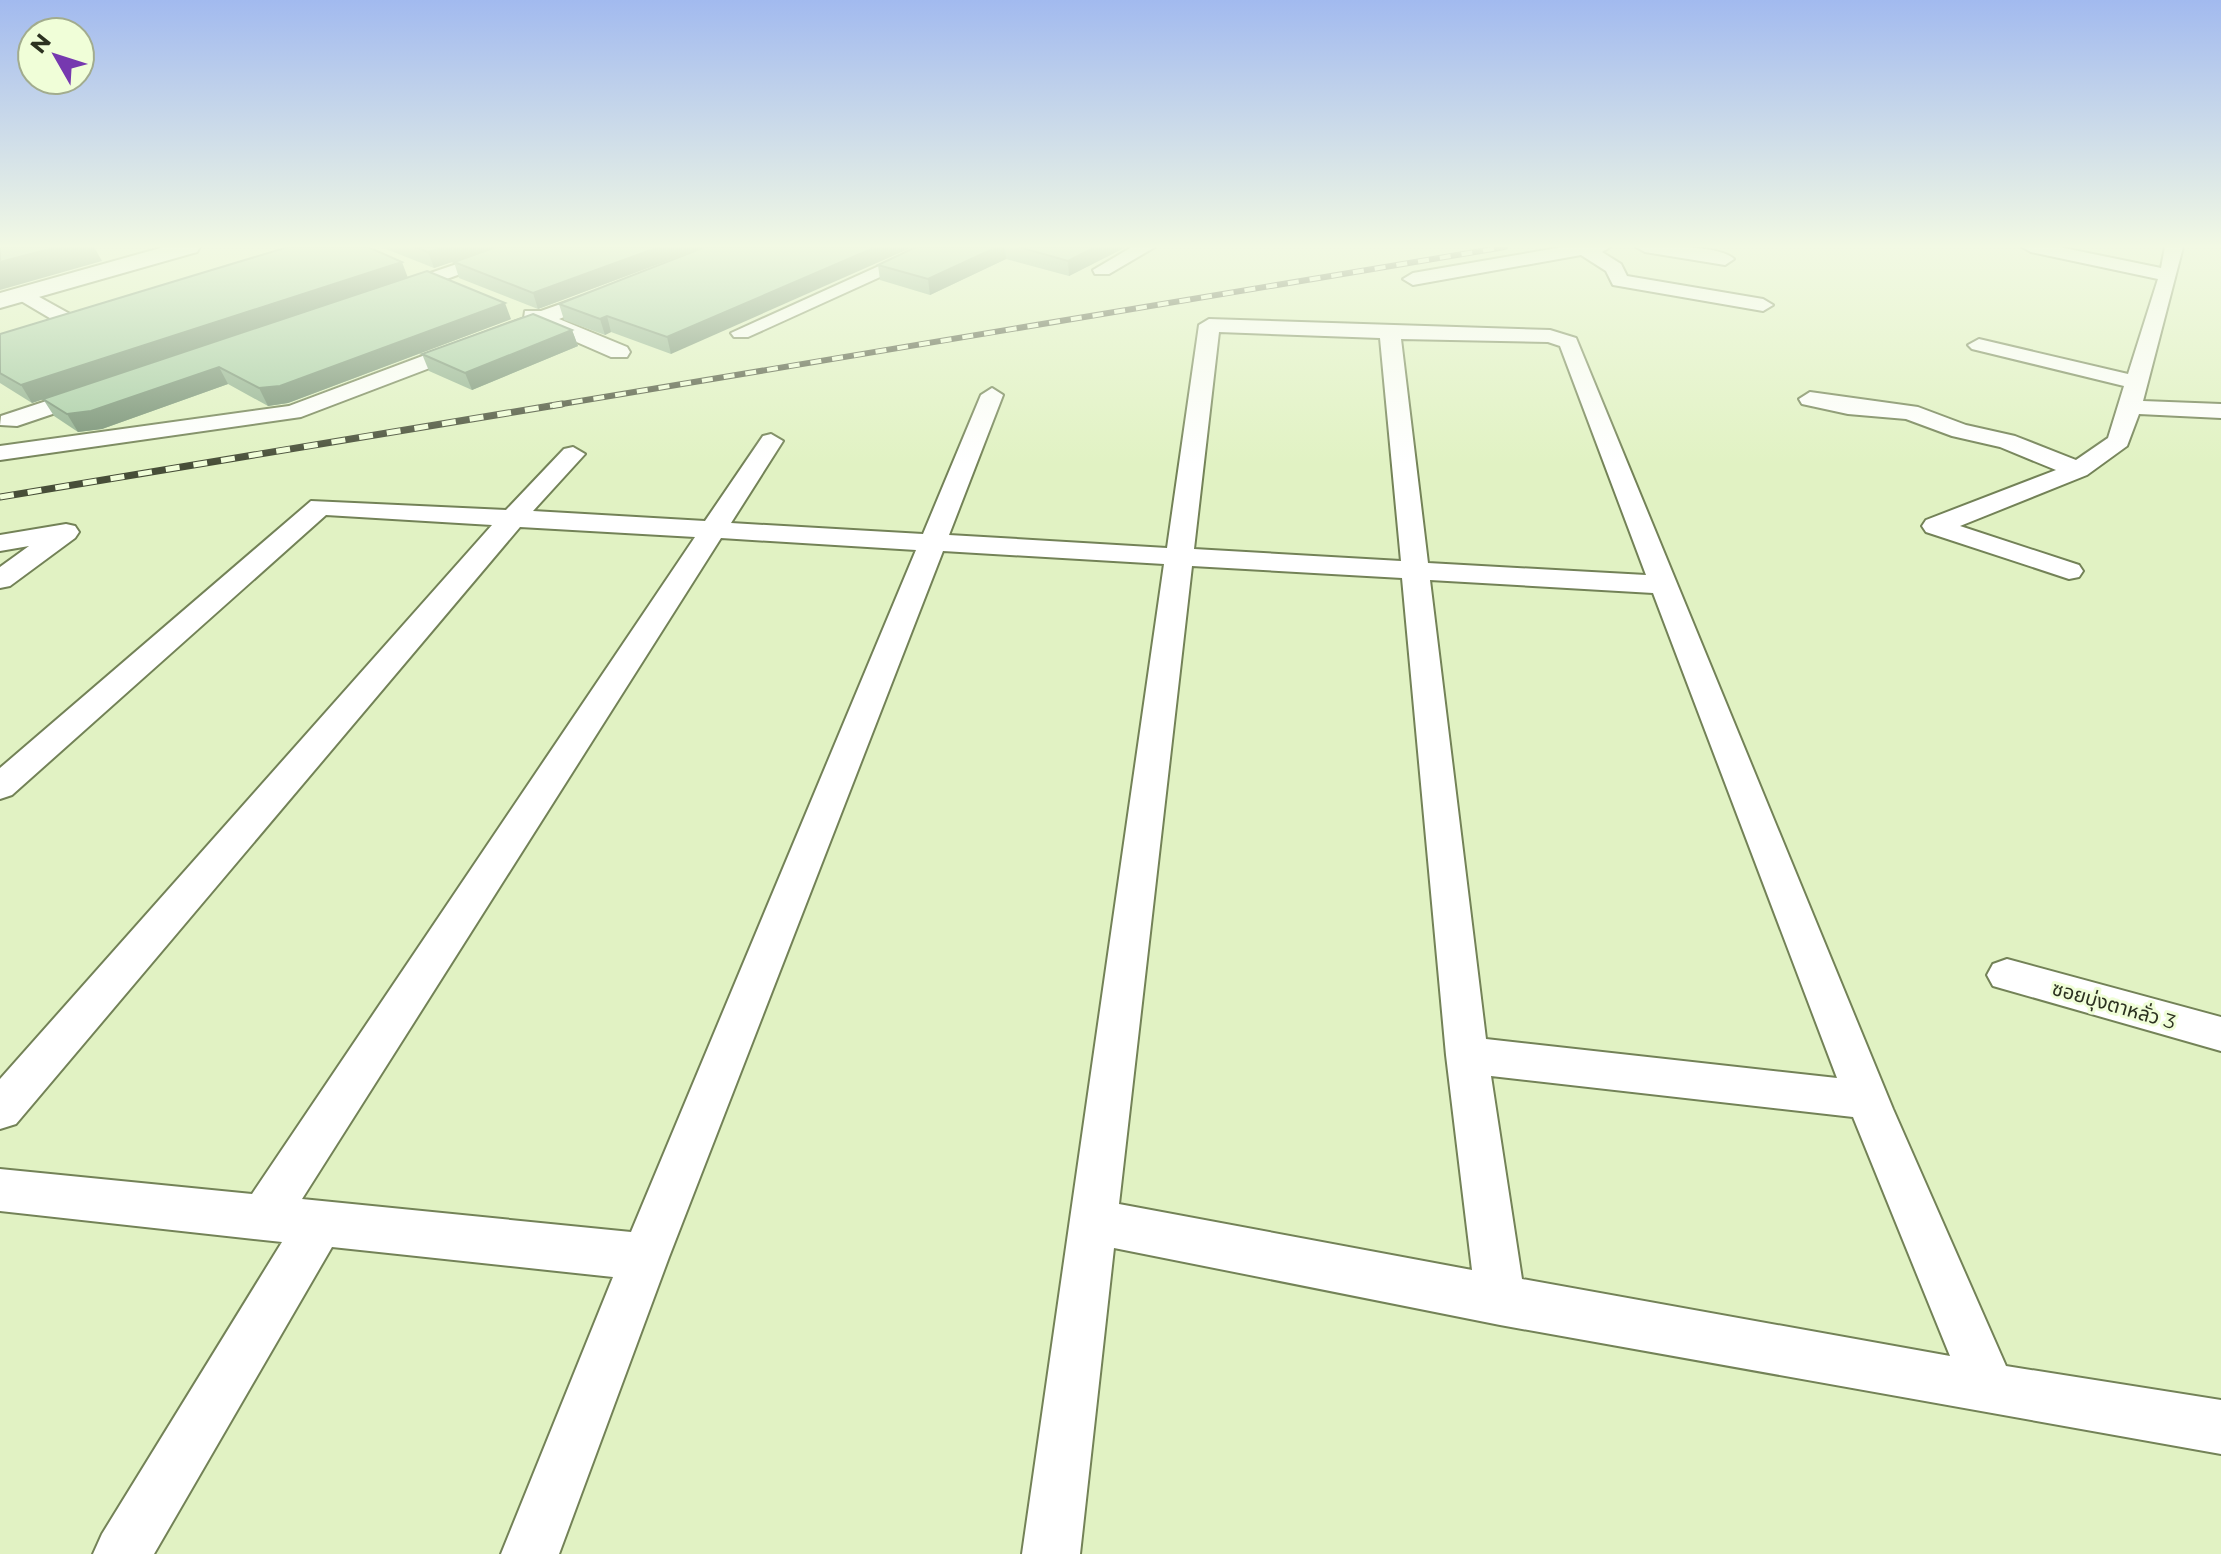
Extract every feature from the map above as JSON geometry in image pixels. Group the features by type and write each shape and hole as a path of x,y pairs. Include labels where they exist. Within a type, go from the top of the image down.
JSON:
{"street":[{"path":"43,332 79,321 75,320"},
{"path":"0,453 293,412 540,320"},
{"path":"542,320 619,352"},
{"path":"741,333 772,320"},
{"path":"2069,571 1935,526 2078,470 2119,441 2156,320"},
{"path":"1051,1554 1209,325 1550,336 1569,342 1867,1100 1990,1389"},
{"path":"1390,332 1467,1055 1500,1300"},
{"path":"1979,345 2134,394 2221,411"},
{"path":"5,417 112,386"},
{"path":"530,1554 645,1257 992,395"},
{"path":"1810,399 1848,407 1910,412 1960,431 2007,441 2078,470"},
{"path":"5,417 41,447"},
{"path":"264,1217 771,441"},
{"path":"0,1110 573,454"},
{"path":"0,787 320,507 1664,585"},
{"path":"0,543 66,532 0,580"},
{"name":"ซอยบุ่งตาหลั่ว 3","path":"2007,975 2221,1034"},
{"path":"1467,1055 1867,1100"},
{"path":"0,1190 645,1257"},
{"path":"1093,1221 1500,1300 1990,1389 2221,1427"},
{"path":"122,1554 320,1223"}],"building":[{"path":"48,320 224,320 21,385 0,373 0,334"},
{"path":"281,320 460,320 280,386 259,388 219,367 91,411 67,414 43,399"},
{"path":"518,320 546,320 572,330 465,373 422,354"},
{"path":"617,320 708,320 667,337"}],"railway":[{"path":"550,406 1069,320"},
{"path":"0,497 562,404"}]}
